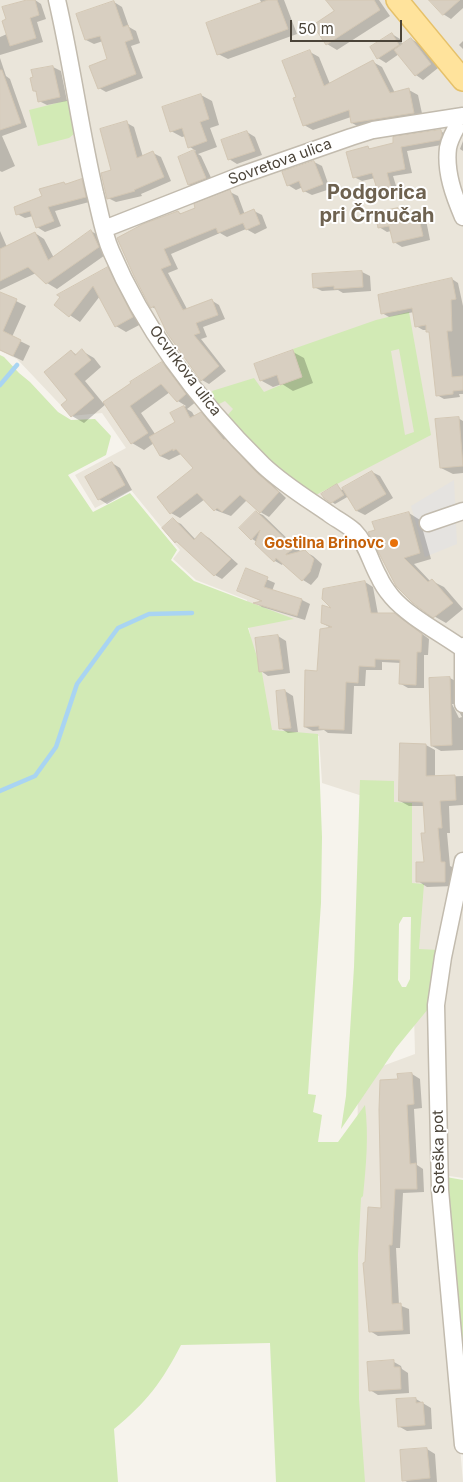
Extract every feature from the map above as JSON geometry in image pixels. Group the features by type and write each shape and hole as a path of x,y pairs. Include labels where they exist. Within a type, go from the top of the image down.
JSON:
{"main road":[{"path":"397,0 463,80"}],"street":[{"name":"Ocvirkova ulica","path":"57,0 70,53 83,139 110,250 138,305 161,344 198,392 264,466 282,482 353,531 368,552 379,577 393,598 405,609 463,648"},
{"name":"Sovretova ulica","path":"104,230 238,176 373,130 463,116"},
{"path":"463,116 448,147 448,167 454,198 463,217"},
{"path":"428,523 463,512"},
{"path":"463,648 463,704"},
{"name":"Soteška pot","path":"463,861 445,947 436,1005 440,1190 463,1445"}],"shaded area":[{"path":"0,0 463,0 463,1178 436,1174 463,1482 364,1482 355,1397 358,1075 415,1054 409,811 322,783 319,736 267,737 249,628 247,600 196,580 173,559 180,550 131,490 95,508 75,475 126,448 102,413 71,416 17,359 0,351"},
{"path":"454,480 457,544 425,557 411,506"}],"green space":[{"path":"73,99 75,133 69,138 38,146 29,110"},
{"path":"409,312 431,435 314,496 275,469 226,417 233,409 225,401 217,405 212,391 254,378 264,392 302,376 293,349 376,320","holes":["399,349 414,432 405,435 391,351"]},
{"path":"0,355 30,382 58,412 71,420 95,419 111,436 106,455 68,475 93,512 130,493 177,550 171,560 194,581 294,619 248,628 262,673 272,730 318,734 322,837 321,903 308,1094 316,1095 313,1112 322,1115 318,1142 338,1142 365,1105 367,1151 363,1196 361,1198 358,1254 359,1399 365,1482 276,1482 270,1343 181,1345 160,1381 144,1401 114,1429 118,1482 0,1482"},
{"path":"360,780 394,781 394,802 412,803 412,883 424,884 419,949 439,950 428,1009 396,1048 341,1129 346,1096 354,967","holes":["403,917 411,917 410,979 406,987 402,987 398,980 399,924"]},
{"path":"446,1177 463,1180 463,1405"}],"building":[{"path":"27,0 35,0 39,15 30,18 36,38 10,46 2,21 6,19 2,7"},
{"path":"268,0 277,0 288,29 217,55 206,23"},
{"path":"326,0 374,0 380,10 326,45 313,25 334,11"},
{"path":"429,0 460,0 443,15"},
{"path":"114,1 123,27 128,25 133,39 125,42 136,74 98,89 89,66 107,59 100,36 85,40 76,14"},
{"path":"392,33 399,45 377,59 370,47"},
{"path":"411,38 431,64 415,76 394,50"},
{"path":"310,50 324,86 373,60 390,93 409,88 414,113 351,123 349,110 303,126 293,98 296,97 282,61"},
{"path":"53,66 60,97 38,102 36,91 33,91 30,78 33,77 31,70"},
{"path":"0,70 2,70 21,123 0,130"},
{"path":"201,94 209,119 200,122 207,141 188,148 182,128 170,132 162,107"},
{"path":"127,121 137,158 153,151 164,177 135,191 107,199 101,173 111,170 100,129"},
{"path":"441,130 440,140 401,147 405,169 387,173 391,188 378,192 372,173 353,178 346,152 368,146 369,149 393,143 393,137"},
{"path":"247,131 255,151 228,160 221,140"},
{"path":"194,150 206,178 188,185 178,157"},
{"path":"314,161 323,184 303,192 299,181 287,186 282,172"},
{"path":"82,179 86,197 48,207 54,221 36,228 30,211 16,215 14,207 42,196 39,189"},
{"path":"230,190 240,215 254,209 260,224 246,230 243,223 218,233 216,228 164,249 171,265 161,269 183,310 212,299 218,315 196,323 200,333 194,335 219,366 201,381 167,333 154,306 151,308 149,305 117,238 143,224 178,211 180,214 195,208 194,204"},
{"path":"398,208 399,214 417,210 423,236 393,243 389,226 378,228 375,213"},
{"path":"91,230 99,247 46,284 28,267 0,281 0,249 35,232 48,260"},
{"path":"108,267 133,317 115,327 93,286 69,317 54,305 60,297 57,295"},
{"path":"362,271 363,287 334,289 334,286 313,288 312,274"},
{"path":"452,278 456,299 451,300 452,331 447,331 452,377 463,376 463,390 453,391 453,394 436,396 429,332 426,332 426,325 415,327 412,308 381,314 378,295"},
{"path":"0,292 17,299 3,331 21,340 13,356 0,350"},
{"path":"82,349 91,360 74,374 94,398 71,417 61,405 67,400 44,372 71,350 75,355"},
{"path":"293,350 302,377 280,385 277,375 260,381 254,364"},
{"path":"162,362 186,394 177,402 161,384 130,406 148,433 131,444 103,402"},
{"path":"184,406 190,418 201,412 224,440 279,492 260,513 240,495 222,512 217,508 214,511 197,493 170,514 157,497 193,468 176,449 160,456 149,437 175,422 170,413"},
{"path":"459,417 463,466 440,468 435,419"},
{"path":"112,462 125,485 98,500 85,477"},
{"path":"372,471 386,494 356,511 342,488"},
{"path":"337,484 344,495 331,503 321,494"},
{"path":"256,511 295,548 286,555 305,550 314,559 310,572 302,581 276,558 274,562 255,544 260,530 251,540 239,528"},
{"path":"409,512 420,553 404,558 428,582 432,579 453,603 433,618 413,603 396,586 368,532 375,530 372,522"},
{"path":"173,518 194,540 201,532 231,559 214,576 176,541 175,543 162,528"},
{"path":"246,568 268,577 264,587 302,599 297,616 253,603 262,601 237,591"},
{"path":"365,581 371,613 394,613 422,634 421,652 417,652 416,685 399,684 400,660 375,659 375,667 359,666 358,683 346,682 344,730 319,729 319,726 304,727 305,670 317,671 320,629 332,627 321,623 322,605 331,608 322,599 323,589"},
{"path":"278,635 283,669 259,672 255,638"},
{"path":"450,677 452,745 431,746 429,678"},
{"path":"285,690 291,728 279,729 276,691"},
{"path":"400,743 426,744 426,776 455,775 456,800 440,801 442,828 438,828 441,862 445,862 445,882 416,882 416,862 424,862 421,833 425,833 423,802 399,801"},
{"path":"412,1073 414,1104 407,1105 410,1164 416,1163 417,1189 395,1189 392,1245 389,1245 392,1304 401,1303 403,1330 369,1332 363,1263 365,1262 368,1207 381,1208 380,1080 398,1079 397,1074"},
{"path":"394,1360 394,1367 400,1367 401,1389 369,1391 367,1362"},
{"path":"416,1398 416,1403 423,1402 425,1425 398,1427 396,1399"},
{"path":"427,1448 430,1478 402,1481 400,1450"}],"waterway":[{"path":"0,385 17,365"},
{"path":"0,791 35,776 56,747 77,684 118,628 149,614 192,613"}],"place":[{"name":"Gostilna Brinovc","path":"394,543"}],"district":[{"name":"Podgorica pri Črnučah","path":"377,204"}]}
